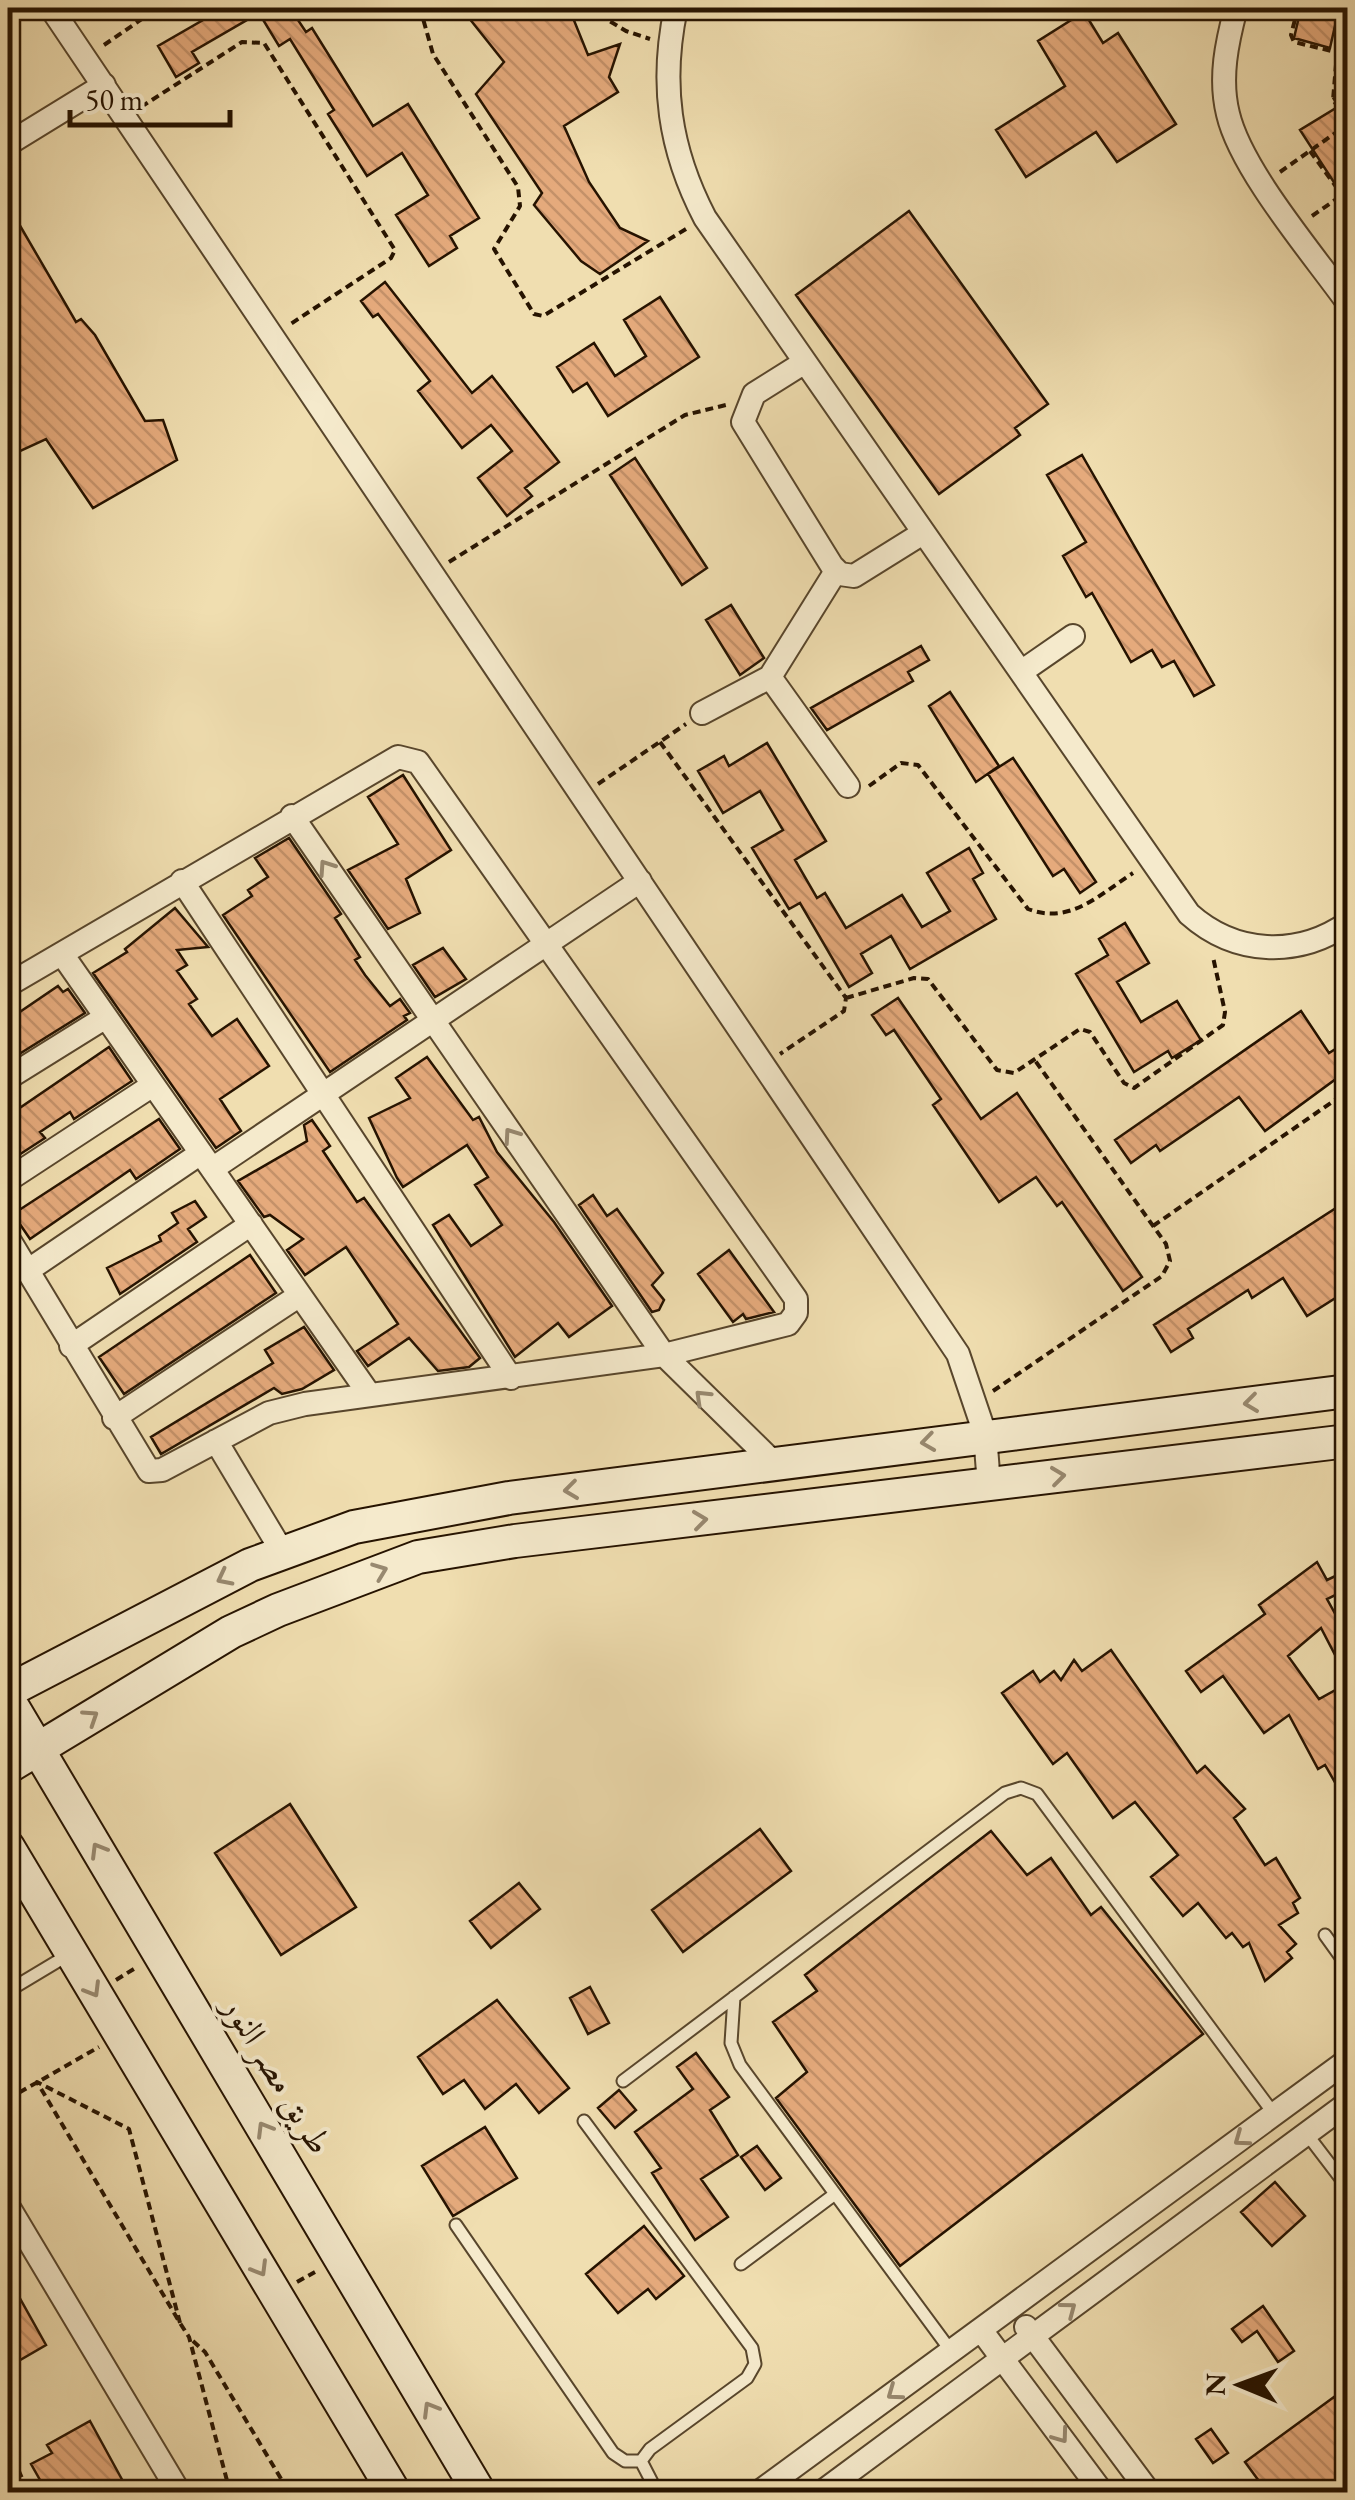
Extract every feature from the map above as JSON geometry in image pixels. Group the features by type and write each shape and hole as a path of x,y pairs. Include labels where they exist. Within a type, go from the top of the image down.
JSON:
{"street":[{"path":"51,8 958,1354 986,1434 989,1484"},
{"path":"676,8 668,45 666,94 673,142 705,218 1190,914 1207,930 1256,948 1294,948 1330,936 1348,923"},
{"path":"1236,8 1224,78 1228,116 1264,183 1348,304"},
{"path":"8,144 104,85"},
{"path":"805,362 748,402 746,432 836,571 854,576 924,533"},
{"path":"702,712 770,676 836,571"},
{"path":"1020,672 1073,636"},
{"path":"770,676 848,786"},
{"path":"8,985 292,816 398,757 408,757 418,762 796,1299 796,1313 788,1324 664,1355 368,1394 269,1413 162,1470 149,1471 8,1238"},
{"path":"292,816 664,1355 774,1463"},
{"path":"27,1271 324,1094 640,880"},
{"path":"182,881 510,1378"},
{"path":"62,954 368,1394"},
{"path":"8,1078 106,1017"},
{"path":"8,1180 153,1084"},
{"path":"71,1346 250,1224"},
{"path":"114,1418 300,1295"},
{"path":"8,1691 198,1591 354,1527 508,1498 986,1434 1348,1392"},
{"path":"216,1441 283,1553"},
{"path":"8,1767 230,1632 418,1557 515,1541 1348,1441"},
{"name":"طريق مصر النور","path":"8,1699 480,2492"},
{"path":"8,1846 394,2492"},
{"path":"759,2492 1348,2060"},
{"path":"822,2492 1348,2102"},
{"path":"8,2206 178,2492"},
{"path":"1011,2308 1149,2492"},
{"path":"981,2330 1102,2492"}],"lane":[{"path":"623,2081 1004,1793 1030,1790 1274,2114"},
{"path":"1325,1935 1348,1966"},
{"path":"8,1991 72,1953"},
{"path":"734,1997 731,2044 740,2065 951,2352"},
{"path":"584,2120 752,2348 756,2364 747,2378 650,2449 641,2461"},
{"path":"1306,2134 1348,2188"},
{"path":"741,2264 835,2194"},
{"path":"456,2225 613,2453 625,2461 641,2461"},
{"path":"641,2461 657,2492"}],"path":[{"path":"85,58 158,8"},
{"path":"420,8 433,54 518,187 520,206 497,237 494,250 534,314 543,316 705,218"},
{"path":"588,8 626,31 668,45"},
{"path":"1283,8 1298,9 1291,35 1294,42 1348,55"},
{"path":"1264,183 1348,122 1333,100 1337,53 1348,12"},
{"path":"125,117 242,42 264,43 395,250 391,258 272,336"},
{"path":"1333,100 1348,90"},
{"path":"1310,151 1348,204"},
{"path":"1295,228 1348,191"},
{"path":"432,572 685,415 748,402"},
{"path":"582,795 702,712"},
{"path":"660,742 846,998 844,1011 764,1064"},
{"path":"848,786 863,790 901,763 918,765 1028,909 1044,915 1076,910 1152,860"},
{"path":"846,998 914,978 928,979 997,1070 1014,1073 1071,1033 1085,1030 1128,1086 1139,1088 1218,1031 1226,1016 1207,930"},
{"path":"977,1402 1162,1276 1169,1252 1034,1059"},
{"path":"1153,1226 1348,1091"},
{"path":"95,1993 160,1953"},
{"path":"8,2099 120,2035"},
{"path":"38,2082 129,2129 180,2322"},
{"path":"38,2082 189,2337 205,2352 289,2492"},
{"path":"276,2294 340,2258"},
{"path":"189,2337 230,2492"},
{"path":"8,2446 28,2492"}],"building":[{"path":"224,8 290,8 306,32 312,28 373,126 408,104 479,218 450,236 457,248 429,266 396,215 428,195 402,153 367,176 328,114 334,110 290,39 279,46 259,13 192,52 199,63 176,77 158,46"},
{"path":"461,8 569,8 588,55 620,44 609,77 618,92 564,126 589,182 620,228 648,241 600,274 581,261 534,205 542,193 476,94 504,62"},
{"path":"1301,8 1339,8 1330,48 1294,38"},
{"path":"1084,12 1103,43 1118,33 1176,124 1117,162 1096,132 1026,177 996,130 1065,86 1038,41"},
{"path":"1336,108 1348,127 1348,204 1300,130"},
{"path":"8,205 76,322 81,319 95,335 145,421 163,420 177,460 93,508 46,439 16,453 8,440"},
{"path":"909,211 1048,404 1015,428 1020,435 939,494 796,295"},
{"path":"385,282 472,393 492,376 559,462 525,488 532,496 507,516 478,478 512,451 491,425 462,448 418,391 430,381 378,314 373,317 361,301"},
{"path":"660,297 699,357 608,416 587,383 573,392 557,367 594,343 615,376 646,356 624,320"},
{"path":"1082,455 1214,685 1194,696 1174,661 1162,667 1152,650 1131,662 1092,593 1086,597 1063,556 1086,542 1047,475"},
{"path":"635,458 707,568 682,585 610,475"},
{"path":"731,605 764,658 740,675 706,620"},
{"path":"921,646 929,660 908,672 913,681 827,730 811,708"},
{"path":"950,692 999,766 976,782 929,706"},
{"path":"767,743 826,841 795,860 817,898 825,893 846,928 902,895 922,927 950,911 927,873 969,848 983,873 973,879 996,919 910,969 891,936 861,954 872,973 849,987 800,903 789,909 752,848 783,830 760,791 723,813 698,771 724,756 729,766"},
{"path":"1013,758 1096,882 1080,893 1064,869 1053,876 988,774"},
{"path":"403,775 451,850 406,879 420,913 388,929 348,870 398,844 368,797"},
{"path":"289,838 341,914 335,918 360,957 355,960 365,975 390,1006 400,999 410,1013 404,1016 407,1020 330,1072 223,915 252,896 248,890 268,877 255,858"},
{"path":"175,908 208,947 177,950 187,965 177,971 197,999 189,1004 212,1036 237,1019 269,1066 220,1099 241,1131 216,1148 93,973 127,952 125,949"},
{"path":"1125,923 1149,963 1117,982 1141,1022 1177,1001 1201,1040 1172,1058 1168,1051 1134,1072 1076,974 1108,955 1099,939"},
{"path":"443,948 466,979 435,997 413,965"},
{"path":"58,986 63,992 68,989 85,1013 8,1061 8,1020"},
{"path":"898,998 981,1119 1017,1093 1142,1277 1123,1291 1062,1202 1057,1206 1036,1177 999,1202 933,1105 941,1099 894,1030 886,1035 872,1015"},
{"path":"1301,1011 1329,1053 1348,1041 1348,1070 1265,1131 1239,1097 1160,1151 1156,1145 1131,1163 1115,1140"},
{"path":"109,1047 132,1081 74,1119 70,1112 40,1132 45,1138 8,1162 8,1116"},
{"path":"427,1057 473,1120 479,1117 497,1152 554,1222 612,1306 569,1337 558,1323 515,1357 433,1225 449,1215 471,1246 502,1225 475,1185 488,1177 467,1145 403,1187 397,1178 369,1118 410,1098 396,1078"},
{"path":"159,1119 180,1149 136,1179 130,1170 30,1239 13,1214"},
{"path":"312,1120 330,1146 323,1151 357,1202 364,1198 480,1358 469,1367 438,1371 409,1338 368,1366 357,1351 398,1324 346,1247 305,1275 287,1250 303,1239 270,1215 264,1217 238,1181 307,1141 304,1125"},
{"path":"593,1195 607,1216 617,1209 663,1273 652,1285 664,1300 659,1310 652,1312 579,1205"},
{"path":"195,1201 206,1217 188,1229 197,1242 120,1294 107,1268 161,1241 159,1236 178,1223 172,1213"},
{"path":"1336,1208 1348,1226 1348,1290 1307,1316 1283,1278 1252,1298 1248,1290 1188,1329 1193,1338 1171,1352 1154,1325"},
{"path":"729,1250 774,1312 746,1319 743,1314 733,1322 698,1274"},
{"path":"250,1255 276,1293 124,1394 99,1357"},
{"path":"304,1327 334,1370 302,1389 282,1394 274,1388 161,1454 151,1437 273,1363 265,1350"},
{"path":"1317,1562 1327,1580 1348,1570 1348,1589 1327,1599 1348,1637 1348,1680 1321,1628 1288,1656 1319,1699 1348,1683 1348,1805 1325,1765 1318,1769 1289,1715 1264,1733 1223,1676 1201,1692 1186,1671 1265,1614 1259,1605"},
{"path":"1111,1650 1197,1773 1205,1766 1245,1809 1234,1818 1265,1865 1276,1858 1300,1898 1293,1903 1298,1913 1279,1925 1296,1944 1287,1952 1292,1958 1265,1981 1249,1943 1243,1947 1232,1933 1226,1938 1198,1903 1183,1916 1151,1877 1178,1855 1135,1802 1113,1818 1067,1753 1053,1764 1002,1693 1033,1671 1040,1682 1054,1671 1061,1680 1074,1660 1082,1671"},
{"path":"290,1804 356,1907 281,1955 215,1853"},
{"path":"760,1829 791,1871 683,1952 652,1910"},
{"path":"991,1831 1027,1875 1051,1858 1091,1915 1101,1907 1203,2034 900,2266 776,2098 807,2072 773,2022 817,1991 805,1975"},
{"path":"519,1883 540,1909 491,1948 470,1921"},
{"path":"590,1987 609,2023 588,2034 570,1998"},
{"path":"497,2000 569,2088 539,2113 516,2084 485,2109 464,2080 443,2094 418,2057"},
{"path":"696,2053 729,2097 710,2110 738,2155 701,2179 728,2217 695,2240 652,2173 661,2168 635,2132 693,2089 677,2067"},
{"path":"619,2090 636,2110 615,2128 598,2108"},
{"path":"485,2127 517,2178 453,2216 422,2166"},
{"path":"757,2146 781,2178 765,2190 741,2157"},
{"path":"1275,2182 1305,2216 1272,2246 1241,2212"},
{"path":"644,2226 684,2276 656,2299 648,2289 618,2313 586,2274"},
{"path":"8,2277 46,2345 8,2367"},
{"path":"1263,2306 1294,2351 1278,2362 1257,2331 1242,2342 1232,2329"},
{"path":"1334,2397 1348,2415 1348,2492 1267,2492 1245,2462"},
{"path":"90,2421 125,2485 112,2492 17,2492 40,2480 31,2464 52,2453 47,2445"},
{"path":"1211,2429 1228,2453 1213,2463 1196,2439"}]}
